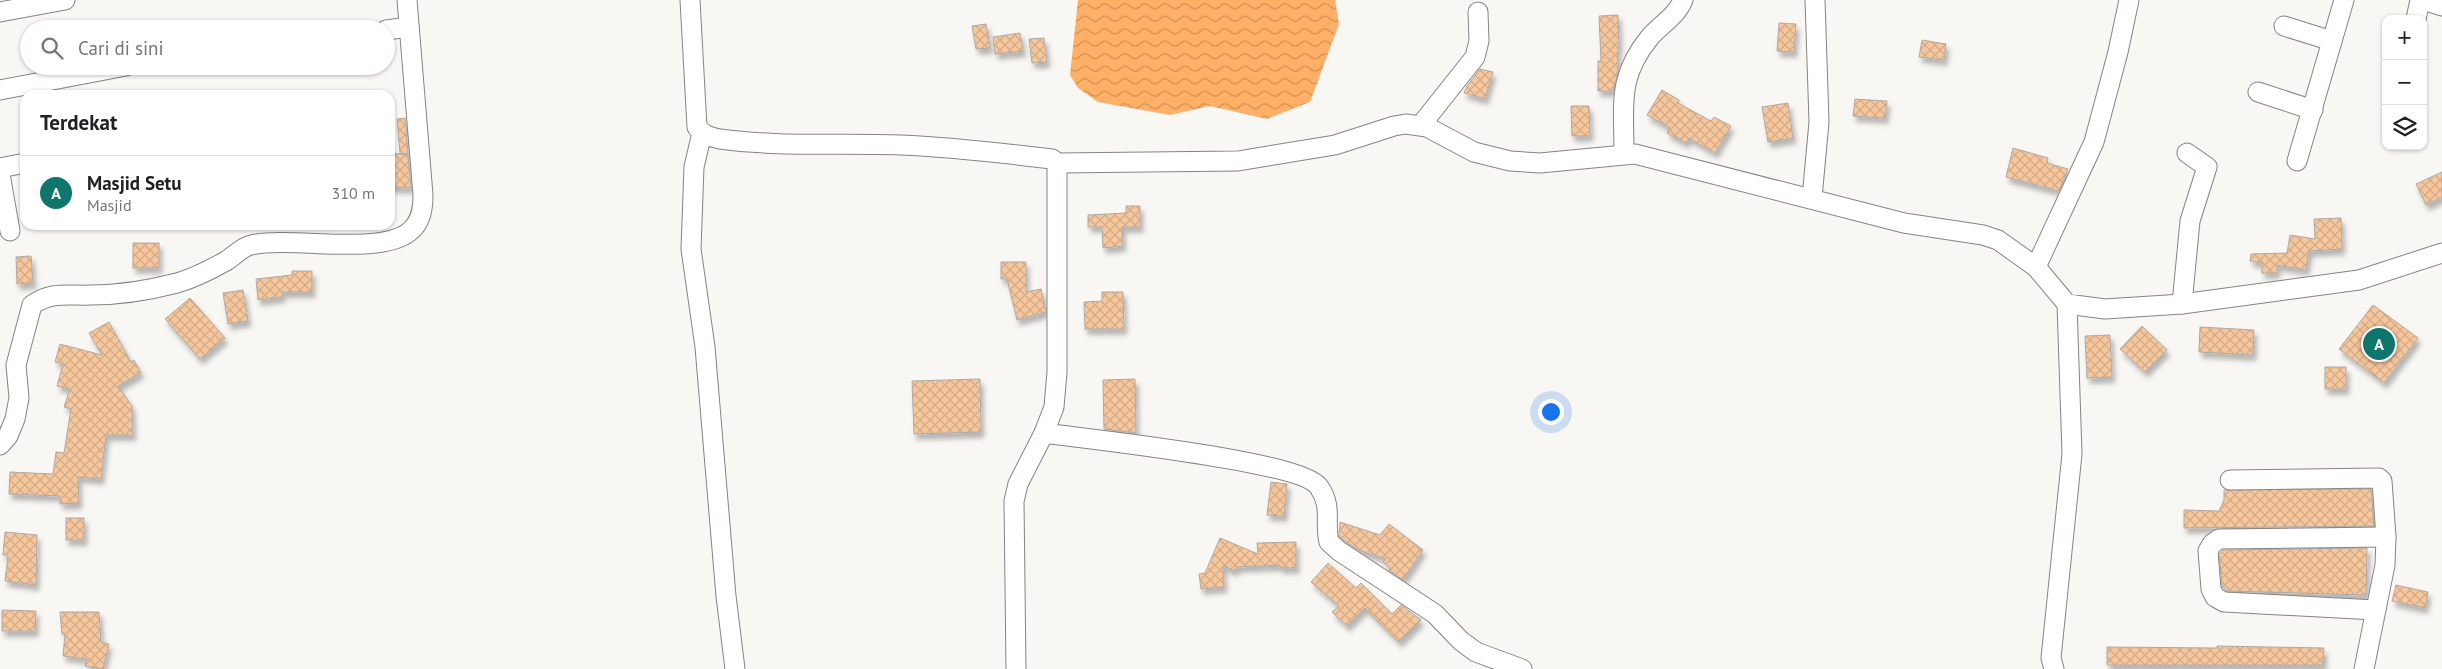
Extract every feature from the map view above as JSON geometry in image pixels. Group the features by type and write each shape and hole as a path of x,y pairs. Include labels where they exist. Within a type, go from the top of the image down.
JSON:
{"street":[{"path":"0,12 65,0"},
{"path":"0,445 8,436 15,419 19,398 16,365 32,304 57,294 91,296 132,291 177,282 202,274 249,246 272,243 384,243 410,232 423,212 423,195 407,0"},
{"path":"690,0 697,127 702,133 720,139 902,145 996,151 1052,159 1057,163 1238,160 1335,145 1394,126 1421,125 1474,152 1510,161 1540,163 1624,153 1634,154 1904,223 1983,235 1998,240 2036,267 2067,304 2072,454 2051,658 2054,669"},
{"path":"1624,153 1624,91 1627,74 1635,56 1652,35 1671,19 1683,0"},
{"path":"1812,198 1819,122 1815,0"},
{"path":"2036,267 2094,142 2118,52 2129,0"},
{"path":"2297,161 2344,0"},
{"path":"2417,15 2422,0 2442,6"},
{"path":"1421,125 1475,56 1479,41 1478,12"},
{"path":"2284,26 2332,41"},
{"path":"395,29 409,27"},
{"path":"0,90 79,75"},
{"path":"2258,92 2313,110"},
{"path":"702,133 694,167 691,249 705,347 726,596 735,669"},
{"path":"2182,304 2190,221 2207,166 2187,153"},
{"path":"1016,669 1014,501 1018,484 1044,433 1054,407 1056,372 1057,163"},
{"path":"0,168 20,164"},
{"path":"0,174 10,231"},
{"path":"2067,304 2105,309 2182,304 2359,280 2442,253"},
{"path":"1044,433 1245,460 1308,479 1319,486 1329,510 1329,542 1339,551 1435,614 1461,641 1476,652 1522,669"},
{"path":"2230,480 2379,478 2383,484 2386,537 2385,565 2364,669"},
{"path":"2376,610 2232,604 2224,602 2215,597 2211,589 2208,551 2218,539 2386,537"}],"water":[{"path":"1078,0 1335,0 1339,24 1310,102 1267,119 1210,106 1170,115 1098,102 1078,88 1070,75"}],"building":[{"path":"1618,15 1618,72 1613,91 1598,91 1598,61 1601,61 1599,16"},
{"path":"1779,23 1796,24 1794,52 1777,51"},
{"path":"986,24 990,48 976,49 972,26"},
{"path":"1020,33 1023,51 995,54 993,37"},
{"path":"1044,38 1047,62 1032,63 1029,39"},
{"path":"1922,40 1946,44 1944,60 1919,57"},
{"path":"1480,69 1493,72 1485,99 1464,93"},
{"path":"1662,90 1679,100 1678,103 1711,121 1714,117 1731,126 1715,153 1689,138 1686,143 1667,133 1670,128 1647,115"},
{"path":"1855,99 1887,101 1885,118 1853,116"},
{"path":"1788,103 1793,138 1768,142 1762,107"},
{"path":"1571,106 1589,106 1590,136 1572,136"},
{"path":"405,118 408,154 400,154 397,119"},
{"path":"2013,148 2048,158 2047,163 2068,169 2059,191 2006,177"},
{"path":"395,154 408,155 411,188 395,187"},
{"path":"2442,172 2442,197 2426,205 2416,184"},
{"path":"1126,206 1140,206 1140,227 1122,227 1123,246 1103,248 1102,227 1088,227 1088,215 1126,213"},
{"path":"2341,218 2342,249 2309,251 2306,270 2277,265 2277,273 2262,273 2262,263 2250,261 2251,254 2287,253 2290,235 2315,239 2314,219"},
{"path":"133,243 159,243 159,268 133,268"},
{"path":"31,256 33,283 17,284 16,257"},
{"path":"1001,262 1026,262 1026,292 1041,289 1046,312 1017,320 1007,279 1001,279"},
{"path":"292,271 312,271 312,292 282,292 282,297 258,300 256,279 292,275"},
{"path":"243,290 248,321 228,324 223,293"},
{"path":"1102,292 1123,292 1124,329 1085,329 1084,302 1102,301"},
{"path":"190,298 225,338 200,359 165,319"},
{"path":"2373,305 2418,338 2384,383 2339,349"},
{"path":"109,322 131,362 134,360 141,373 118,386 132,406 133,435 106,435 101,479 78,477 79,503 60,504 60,496 9,494 10,472 53,474 56,452 64,453 71,409 64,407 70,389 57,386 63,364 55,362 60,344 102,355 89,333"},
{"path":"2142,326 2167,350 2145,372 2120,349"},
{"path":"2200,327 2254,330 2253,355 2199,352"},
{"path":"2110,335 2112,377 2087,378 2085,336"},
{"path":"2325,367 2346,367 2346,389 2325,389"},
{"path":"980,379 981,432 914,434 912,381"},
{"path":"1135,379 1136,433 1104,429 1103,380"},
{"path":"1271,482 1287,484 1284,516 1267,515"},
{"path":"2371,489 2374,526 2184,528 2184,510 2219,511 2224,500 2224,490"},
{"path":"66,518 84,518 84,540 66,540"},
{"path":"1340,522 1380,535 1389,524 1423,550 1403,580 1389,570 1390,568 1383,562 1386,559 1358,550 1339,536"},
{"path":"5,532 37,535 36,585 5,581 8,555 3,555"},
{"path":"1220,538 1258,554 1257,543 1296,542 1296,568 1280,568 1280,565 1236,567 1235,571 1223,566 1224,587 1201,589 1199,574 1205,573"},
{"path":"2367,548 2366,595 2227,591 2222,586 2219,554 2223,550"},
{"path":"1328,563 1356,588 1361,583 1392,614 1401,605 1421,620 1399,642 1365,608 1347,626 1332,612 1339,606 1311,582"},
{"path":"2396,585 2428,592 2425,608 2392,601"},
{"path":"2,610 36,611 35,631 2,631"},
{"path":"60,612 99,612 101,642 109,644 103,669 85,666 87,659 63,656 65,634 62,634"},
{"path":"2217,646 2324,648 2323,665 2107,665 2107,647 2217,648"}],"place":[{"name":"Masjid Setu","path":"2379,344"}]}
